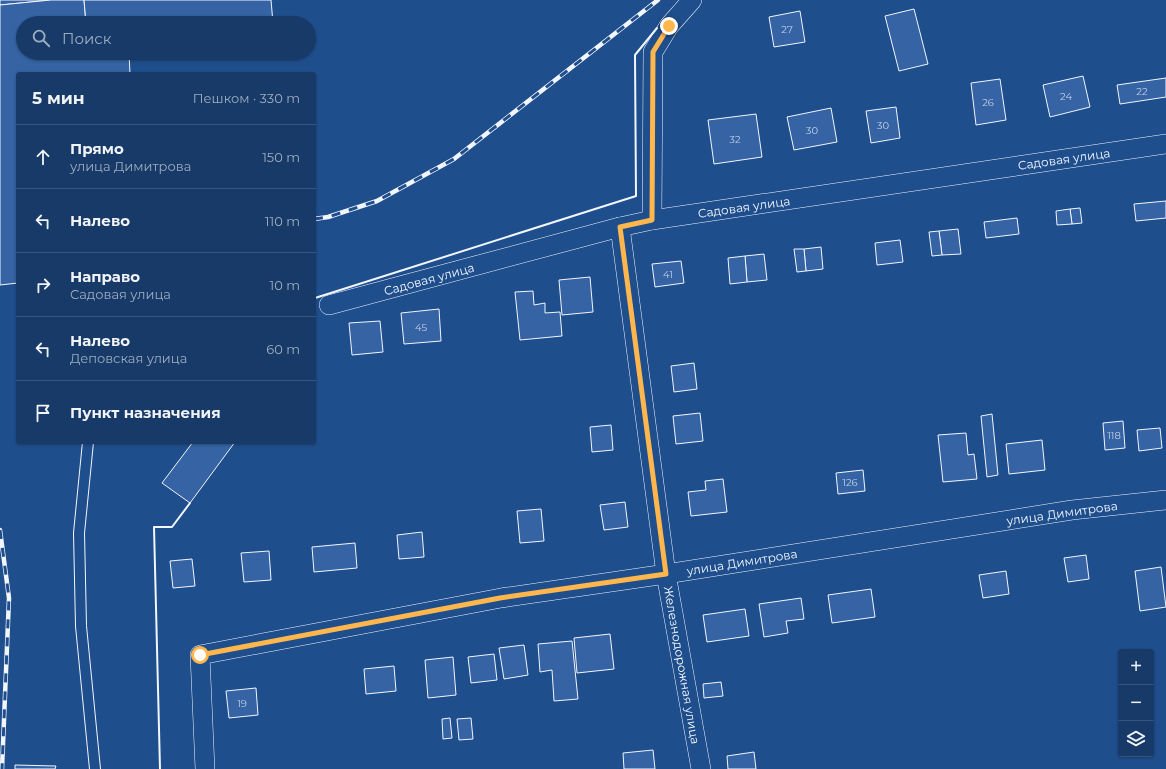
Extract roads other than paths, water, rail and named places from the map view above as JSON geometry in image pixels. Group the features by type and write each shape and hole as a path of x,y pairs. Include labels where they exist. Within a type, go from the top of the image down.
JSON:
{"street":[{"path":"652,220 653,52 669,26 692,0"},
{"name":"Садовая улица","path":"329,305 620,227 652,220 1166,144"},
{"name":"Железнодорожная улица","path":"620,227 666,574 701,769"},
{"name":"улица Димитрова","path":"205,769 200,655 500,598 666,574 1072,510 1166,500"}],"lane":[{"path":"88,444 80,533 80,626 95,769"}],"railway":[{"path":"316,219 328,217 377,201 454,159 658,0"},
{"path":"0,530 9,598 2,769"}]}
